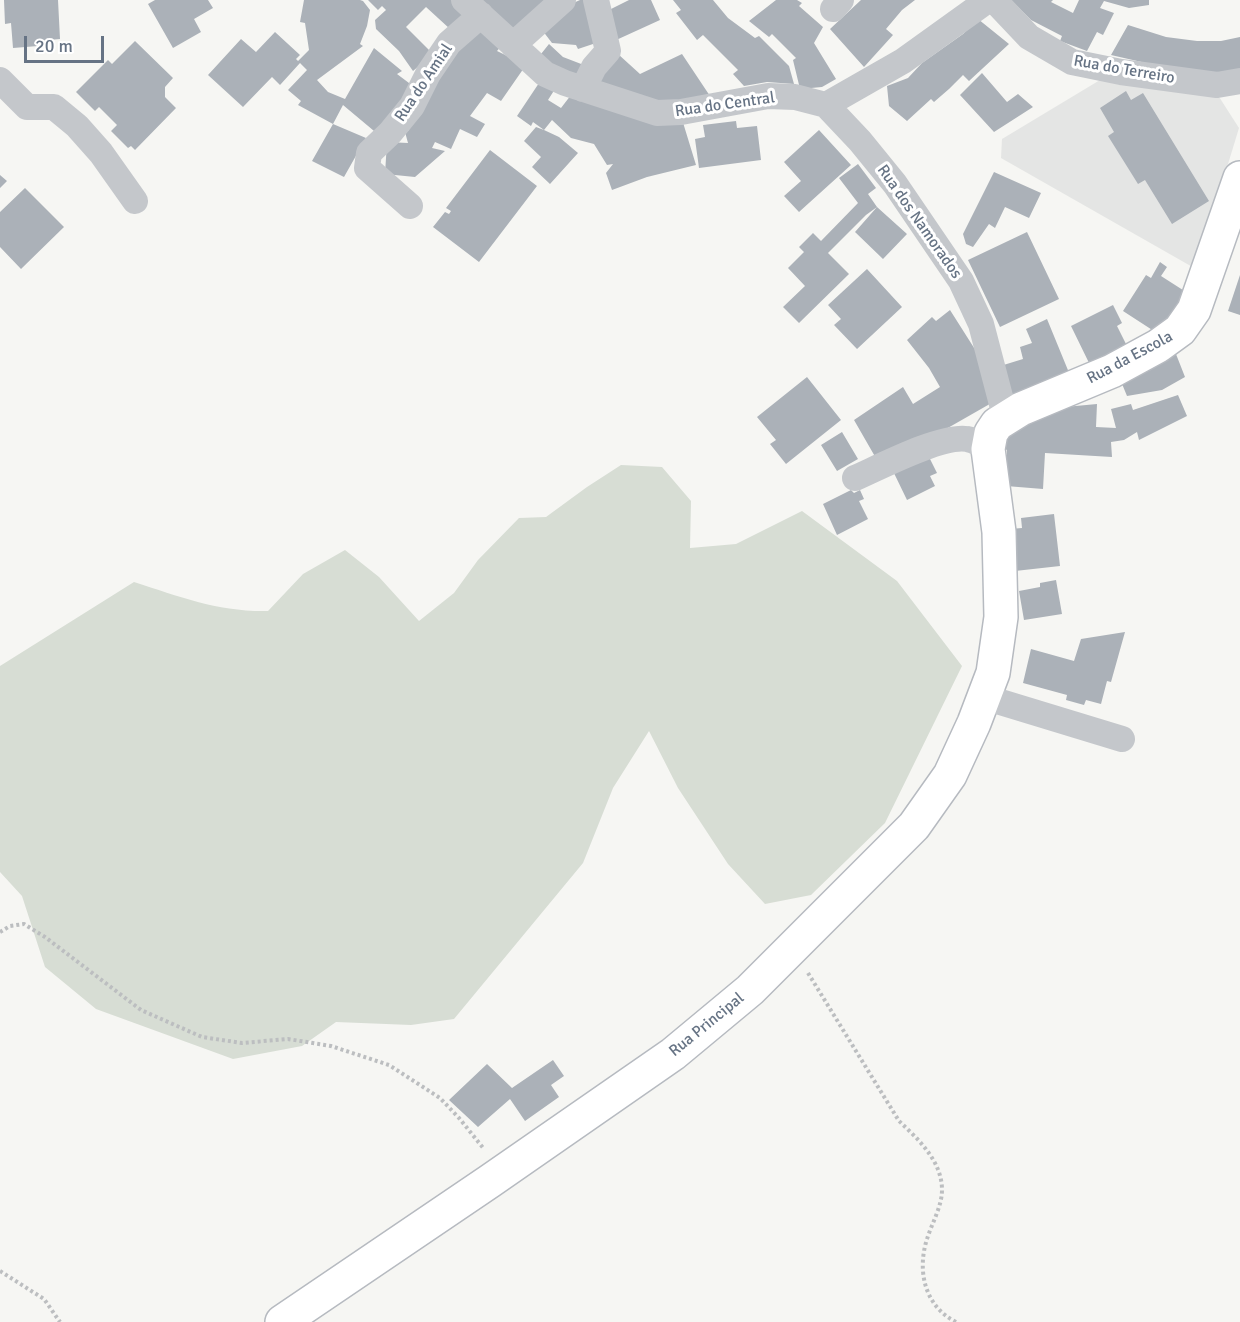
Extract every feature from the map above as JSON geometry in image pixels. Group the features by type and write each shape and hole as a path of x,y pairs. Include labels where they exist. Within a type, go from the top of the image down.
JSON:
{"street":[{"path":"513,45 563,0"},
{"path":"583,89 594,67 608,51 596,0"},
{"path":"826,105 903,61 988,0"},
{"name":"Rua do Terreiro","path":"994,0 1029,37 1072,62 1121,72 1217,85 1240,81"},
{"name":"Rua do Central","path":"471,5 545,74 657,113 681,112 768,96 795,98 826,105"},
{"name":"Rua do Amial","path":"410,206 367,168 369,153 390,133 412,106 428,74 471,5"},
{"path":"0,80 27,107 54,107 76,126 101,153 135,201"},
{"name":"Rua dos Namorados","path":"826,105 861,141 896,184 961,281 981,324 1003,408 992,436"},
{"name":"Rua da Escola","path":"992,436 1021,409 1112,371 1158,346 1180,330 1194,310 1240,178"},
{"path":"855,478 935,444 964,438 976,441 992,436"},
{"name":"Rua Principal","path":"282,1322 673,1054 750,990 914,826 950,775 993,673 1001,616 999,532 992,436"},
{"path":"984,697 1122,739"}],"path":[{"path":"0,932 10,926 24,924 141,1010 202,1037 242,1043 288,1039 331,1046 388,1065 440,1098 503,1172"},
{"path":"792,950 899,1121 919,1140 937,1164 942,1190 922,1264 925,1287 935,1306 956,1322"},
{"path":"0,1271 44,1299 60,1322"}],"shaded area":[{"path":"1105,77 1214,89 1239,128 1196,269 1001,158 1002,139"},
{"path":"621,465 662,467 691,501 690,548 736,544 802,511 897,581 962,666 885,823 811,895 765,904 728,864 678,788 649,731 613,788 583,863 454,1019 411,1025 336,1022 302,1046 233,1059 96,1009 45,967 22,896 0,872 0,666 134,582 216,606 268,611 303,574 345,550 379,577 419,621 454,593 478,560 519,518 546,517"}],"building":[{"path":"4,0 58,0 60,39 38,41 38,46 13,48 11,23 5,24"},
{"path":"155,0 208,0 213,8 194,19 201,32 173,48 148,4"},
{"path":"304,0 360,0 370,10 360,44 363,46 317,80 328,92 345,99 374,48 402,71 397,74 417,89 380,136 343,105 333,124 298,105 301,101 288,90 307,70 300,63 280,85 272,77 243,107 208,75 241,39 256,52 275,32 300,55 296,59 298,61 309,50 305,23 300,22"},
{"path":"368,0 454,0 468,10 450,29 426,7 406,27 433,54 413,71 399,51 376,29 375,20 386,10 382,6 378,10"},
{"path":"475,0 550,0 511,36"},
{"path":"580,0 589,0 599,42 578,49 576,45 552,43 539,26 560,9"},
{"path":"629,0 651,0 660,20 614,41 601,14"},
{"path":"673,0 713,0 728,18 755,38 759,36 789,66 794,84 767,82 744,86 733,74 738,70 703,35 697,40 676,13 681,10"},
{"path":"776,0 797,0 802,3 799,6 823,27 814,43 836,79 822,87 800,89 793,60 796,58 772,34 769,37 749,21"},
{"path":"861,0 915,0 902,10 886,29 893,35 864,67 830,29"},
{"path":"1011,0 1053,0 1051,2 1073,13 1079,0 1149,0 1149,5 1129,8 1104,1 1100,8 1114,13 1103,35 1097,32 1087,51 1060,41 1062,36 1031,20"},
{"path":"978,19 1009,44 969,81 963,75 934,102 931,99 907,121 889,106 887,86 908,78 922,63 963,34"},
{"path":"1128,25 1166,37 1197,41 1221,41 1240,37 1240,71 1224,74 1159,66 1111,55"},
{"path":"483,28 502,45 497,51 526,65 501,101 487,93 470,116 485,124 477,137 460,129 451,149 435,142 432,148 445,151 415,177 385,174 387,142 408,143 405,132 408,131 422,109 443,68 459,46"},
{"path":"135,41 173,78 165,87 165,97 176,108 135,150 131,146 128,148 111,131 117,125 99,107 95,111 76,92 108,60 112,64"},
{"path":"549,44 563,57 589,67 582,85 537,59"},
{"path":"618,54 640,74 682,54 710,96 656,110 592,82"},
{"path":"982,73 1007,102 1018,94 1033,107 994,132 960,95"},
{"path":"541,80 555,89 548,100 561,108 571,95 681,116 696,165 647,177 612,190 606,173 613,164 607,165 594,144 571,138 552,120 544,130 533,122 531,126 517,116"},
{"path":"1126,91 1131,100 1143,93 1209,201 1172,224 1145,180 1138,184 1108,136 1114,132 1100,108"},
{"path":"736,121 737,128 757,126 761,160 699,168 695,139 705,137 703,125"},
{"path":"333,124 366,138 344,177 312,161"},
{"path":"536,127 559,137 578,153 550,184 532,167 541,157 524,141"},
{"path":"819,130 851,165 799,212 784,196 801,181 784,162"},
{"path":"490,150 537,186 479,262 433,227 445,212 449,214 451,211 446,208"},
{"path":"858,164 876,188 868,194 877,207 828,253 849,274 799,323 783,307 805,286 788,268 804,252 799,247 813,233 821,241 858,203 839,178"},
{"path":"994,172 1041,193 1029,218 1005,207 995,228 989,224 973,247 966,244 963,234"},
{"path":"0,175 7,181 0,188"},
{"path":"25,188 64,227 21,269 0,247 0,212"},
{"path":"877,207 907,234 883,259 855,232"},
{"path":"1027,232 1059,299 1000,327 968,260"},
{"path":"1160,262 1167,267 1161,276 1186,292 1160,335 1123,311 1146,275 1151,278"},
{"path":"867,269 902,307 857,349 834,325 841,319 828,305"},
{"path":"1240,275 1240,315 1228,311"},
{"path":"1113,305 1122,323 1117,326 1128,348 1091,367 1071,326"},
{"path":"950,310 983,362 995,401 946,429 877,460 854,420 903,387 913,404 940,387 929,368 907,340 932,317 936,321"},
{"path":"1047,319 1072,380 1012,395 997,367 1023,359 1020,347 1032,343 1026,329"},
{"path":"1174,349 1185,377 1162,390 1127,396 1120,379"},
{"path":"807,377 841,420 786,464 770,444 776,440 757,417"},
{"path":"1178,395 1187,416 1139,440 1137,432 1124,440 1111,442 1112,457 1045,453 1043,489 1006,486 1007,450 997,445 1007,428 1065,407 1097,404 1096,427 1116,428 1111,409 1131,404 1133,410"},
{"path":"842,432 858,459 837,471 821,445"},
{"path":"927,453 937,473 930,476 935,486 907,500 892,469"},
{"path":"851,490 854,493 860,490 864,499 859,501 868,519 837,535 823,504"},
{"path":"1054,514 1060,566 1015,571 1010,529 1022,528 1021,518"},
{"path":"1056,580 1062,614 1024,620 1019,591 1040,587 1040,583"},
{"path":"1125,632 1111,682 1107,681 1101,704 1086,700 1084,705 1066,700 1067,695 1023,683 1031,649 1074,661 1081,639"},
{"path":"553,1060 564,1076 551,1085 559,1097 525,1121 510,1099 478,1127 449,1100 487,1064 512,1088"}]}
